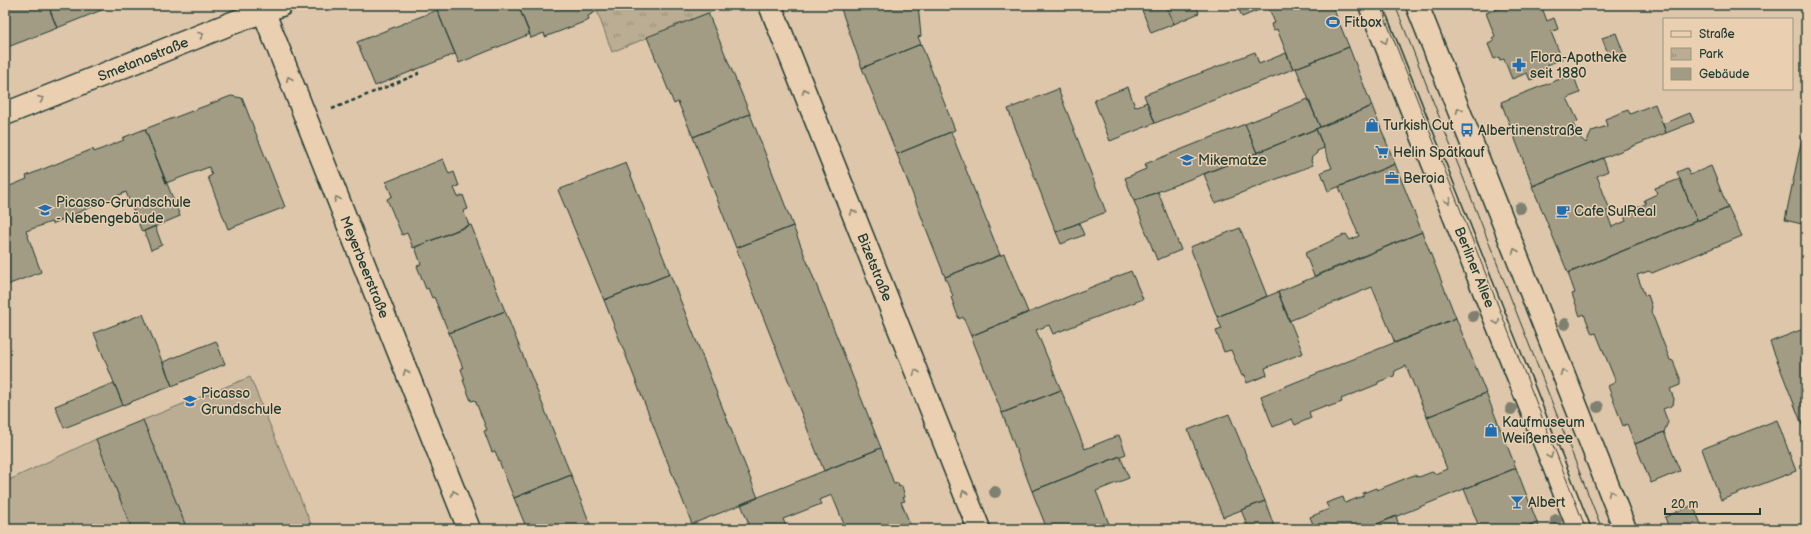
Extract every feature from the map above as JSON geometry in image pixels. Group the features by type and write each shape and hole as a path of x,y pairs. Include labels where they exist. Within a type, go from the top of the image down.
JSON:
{"street":[{"name":"Bizetstraße","path":"770,5 978,529"},
{"name":"Berliner Allee","path":"1370,5 1578,529"},
{"path":"1417,5 1625,529"},
{"name":"Smetanastraße","path":"5,114 232,23 268,7"},
{"name":"Meyerbeerstraße","path":"268,7 305,120 469,529"}],"path":[{"path":"305,120 418,74 416,69"}],"green space":[{"path":"595,5 722,5 723,7 612,52"},
{"path":"250,377 313,529 187,529 143,420"},
{"path":"96,439 132,529 5,529 5,482"}],"building":[{"path":"5,5 48,5 57,28 5,48"},
{"path":"48,5 114,5 57,28"},
{"path":"448,5 518,5 530,34 459,63 437,10"},
{"path":"518,5 595,5 597,11 588,16 589,20 545,37 544,33 531,38"},
{"path":"850,5 918,5 921,36 918,37 921,44 862,68 841,9"},
{"path":"1140,5 1166,5 1174,24 1151,33"},
{"path":"1166,5 1196,5 1199,13 1174,24"},
{"path":"1237,5 1271,5 1242,17"},
{"path":"1332,5 1349,47 1293,69 1277,29 1273,31 1271,24 1275,23 1268,6"},
{"path":"1500,5 1541,5 1547,21 1554,18 1558,29 1551,32 1562,59 1547,65 1551,72 1530,80 1527,73 1512,79 1504,59 1500,60 1499,57 1494,59 1488,44 1494,41 1492,38 1495,36 1486,13 1501,8"},
{"path":"437,10 455,54 375,86 357,42"},
{"path":"708,13 750,114 693,137 678,102 674,104 647,37"},
{"path":"1616,33 1624,54 1610,59 1602,38"},
{"path":"921,44 955,130 897,154 862,68"},
{"path":"1349,47 1372,106 1320,127 1296,68"},
{"path":"1255,52 1259,64 1286,53 1293,69 1155,123 1144,95"},
{"path":"1573,74 1580,93 1567,98 1578,121 1573,123 1578,136 1586,143 1592,131 1607,126 1605,119 1628,110 1630,114 1655,104 1666,133 1533,186 1501,102"},
{"path":"1128,87 1135,107 1147,102 1155,123 1110,141 1094,100"},
{"path":"1058,89 1106,212 1056,232 1008,109"},
{"path":"231,96 242,98 285,207 228,229 208,177 212,175 209,167 166,183 145,129"},
{"path":"1308,99 1320,127 1257,153 1245,124"},
{"path":"1372,106 1395,164 1328,191 1321,172 1332,168 1316,129"},
{"path":"1690,113 1694,122 1666,133 1663,124"},
{"path":"750,114 793,226 736,248 693,137"},
{"path":"1245,124 1257,153 1134,201 1125,178 1146,169 1145,164"},
{"name":"Picasso-Grundschule - Nebengebäude","path":"145,129 180,216 142,232 126,192 52,224 51,222 26,231 41,272 7,285 5,279 5,188 27,179 26,176 93,149 94,152 124,140 122,138"},
{"path":"1316,129 1324,148 1317,151 1317,153 1312,157 1311,161 1313,165 1215,203 1204,174"},
{"path":"951,132 1000,255 945,277 897,154"},
{"path":"1806,135 1806,225 1785,220 1802,138"},
{"path":"1603,158 1608,171 1597,176 1610,210 1606,211 1612,227 1626,221 1623,213 1646,204 1644,200 1657,194 1655,188 1680,179 1697,221 1568,273 1532,186"},
{"path":"443,159 449,174 454,172 459,186 454,188 458,197 463,195 468,209 463,211 469,225 413,248 407,233 402,235 387,199 392,196 386,182"},
{"path":"626,163 670,274 604,300 558,190"},
{"path":"1395,164 1422,232 1314,276 1305,253 1346,234 1350,240 1359,236 1339,187"},
{"path":"1711,166 1728,208 1697,221 1677,172 1687,168 1690,175"},
{"path":"1158,192 1181,250 1157,260 1134,201"},
{"path":"1728,208 1742,236 1652,273 1649,271 1637,275 1645,296 1648,295 1652,307 1651,311 1670,360 1673,361 1680,378 1680,385 1670,389 1674,399 1673,405 1663,409 1668,422 1664,432 1635,444 1627,424 1623,426 1608,386 1616,382 1596,333 1592,334 1584,314 1580,316 1572,294 1575,293 1568,273"},
{"path":"1079,223 1084,235 1061,244 1056,232"},
{"path":"471,225 505,311 449,333 434,297 432,298 428,288 426,289 417,266 421,264 415,247"},
{"path":"155,226 162,245 151,250 144,231"},
{"path":"793,226 881,448 824,471 736,248"},
{"path":"1240,228 1267,296 1217,317 1190,247"},
{"path":"1422,232 1456,318 1395,343 1372,287 1289,321 1278,292"},
{"path":"1004,254 1028,312 971,336 963,317 959,319 951,297 953,296 945,277"},
{"path":"1131,271 1143,299 1053,334 1049,325 1036,330 1061,390 1002,413 971,336"},
{"path":"670,274 758,498 692,524 604,300"},
{"path":"1278,292 1303,353 1265,368 1267,375 1247,383 1244,375 1242,376 1231,350 1224,352 1216,331 1222,329 1217,317"},
{"path":"505,311 571,475 514,498 495,451 492,452 484,431 487,430 475,400 471,401 463,380 465,380 461,369 463,368 449,333"},
{"path":"143,314 172,386 123,405 94,333"},
{"path":"1456,318 1486,393 1427,417 1406,366 1395,371 1394,376 1341,399 1342,402 1328,407 1327,405 1309,412 1311,418 1295,425 1292,419 1273,427 1261,396"},
{"path":"1806,328 1806,435 1770,342"},
{"path":"216,341 225,364 172,386 163,362"},
{"path":"114,383 123,405 64,428 55,406"},
{"path":"1061,390 1085,449 1119,435 1126,454 1032,491 1002,413"},
{"path":"1486,393 1516,468 1365,529 1315,529 1310,517 1329,509 1326,503 1343,497 1345,503 1363,496 1363,493 1376,488 1377,490 1414,475 1419,477 1432,472 1435,474 1447,469 1427,417"},
{"path":"1229,414 1265,501 1223,517 1188,430"},
{"path":"143,420 187,529 132,529 96,439"},
{"path":"1777,420 1796,471 1721,500 1702,449"},
{"path":"1664,432 1680,471 1651,483 1635,444"},
{"path":"881,448 894,484 898,483 899,487 902,486 905,501 901,502 912,529 846,529 832,495 819,500 821,504 783,519 787,529 751,529 741,504"},
{"path":"1120,456 1129,478 1096,491 1111,529 1047,529 1032,491"},
{"path":"1516,468 1537,522 1520,529 1480,529 1464,489"},
{"path":"571,475 592,529 527,529 514,498"},
{"path":"1265,501 1275,529 1249,529 1241,510"},
{"path":"1693,505 1703,529 1669,529 1665,517"},
{"path":"1396,516 1400,529 1365,529"},
{"path":"1537,522 1540,529 1520,529"}],"tram line":[{"path":"1380,5 1586,529"},
{"path":"1395,5 1602,529"}],"place":[{"name":"Fitbox","path":"1333,22"},
{"name":"Flora-Apotheke seit 1880","path":"1519,65"},
{"name":"Turkish Cut","path":"1372,125"},
{"name":"Albertinenstraße","path":"1467,130"},
{"name":"Helin Spätkauf","path":"1382,152"},
{"name":"Mikematze","path":"1187,160"},
{"name":"Beroia","path":"1392,178"},
{"name":"Picasso-Grundschule - Nebengebäude","path":"45,210"},
{"name":"Cafe SulReal","path":"1563,211"},
{"name":"Picasso Grundschule","path":"190,401"},
{"name":"Kaufmuseum Weißensee","path":"1491,430"},
{"name":"Albert","path":"1517,502"}]}
